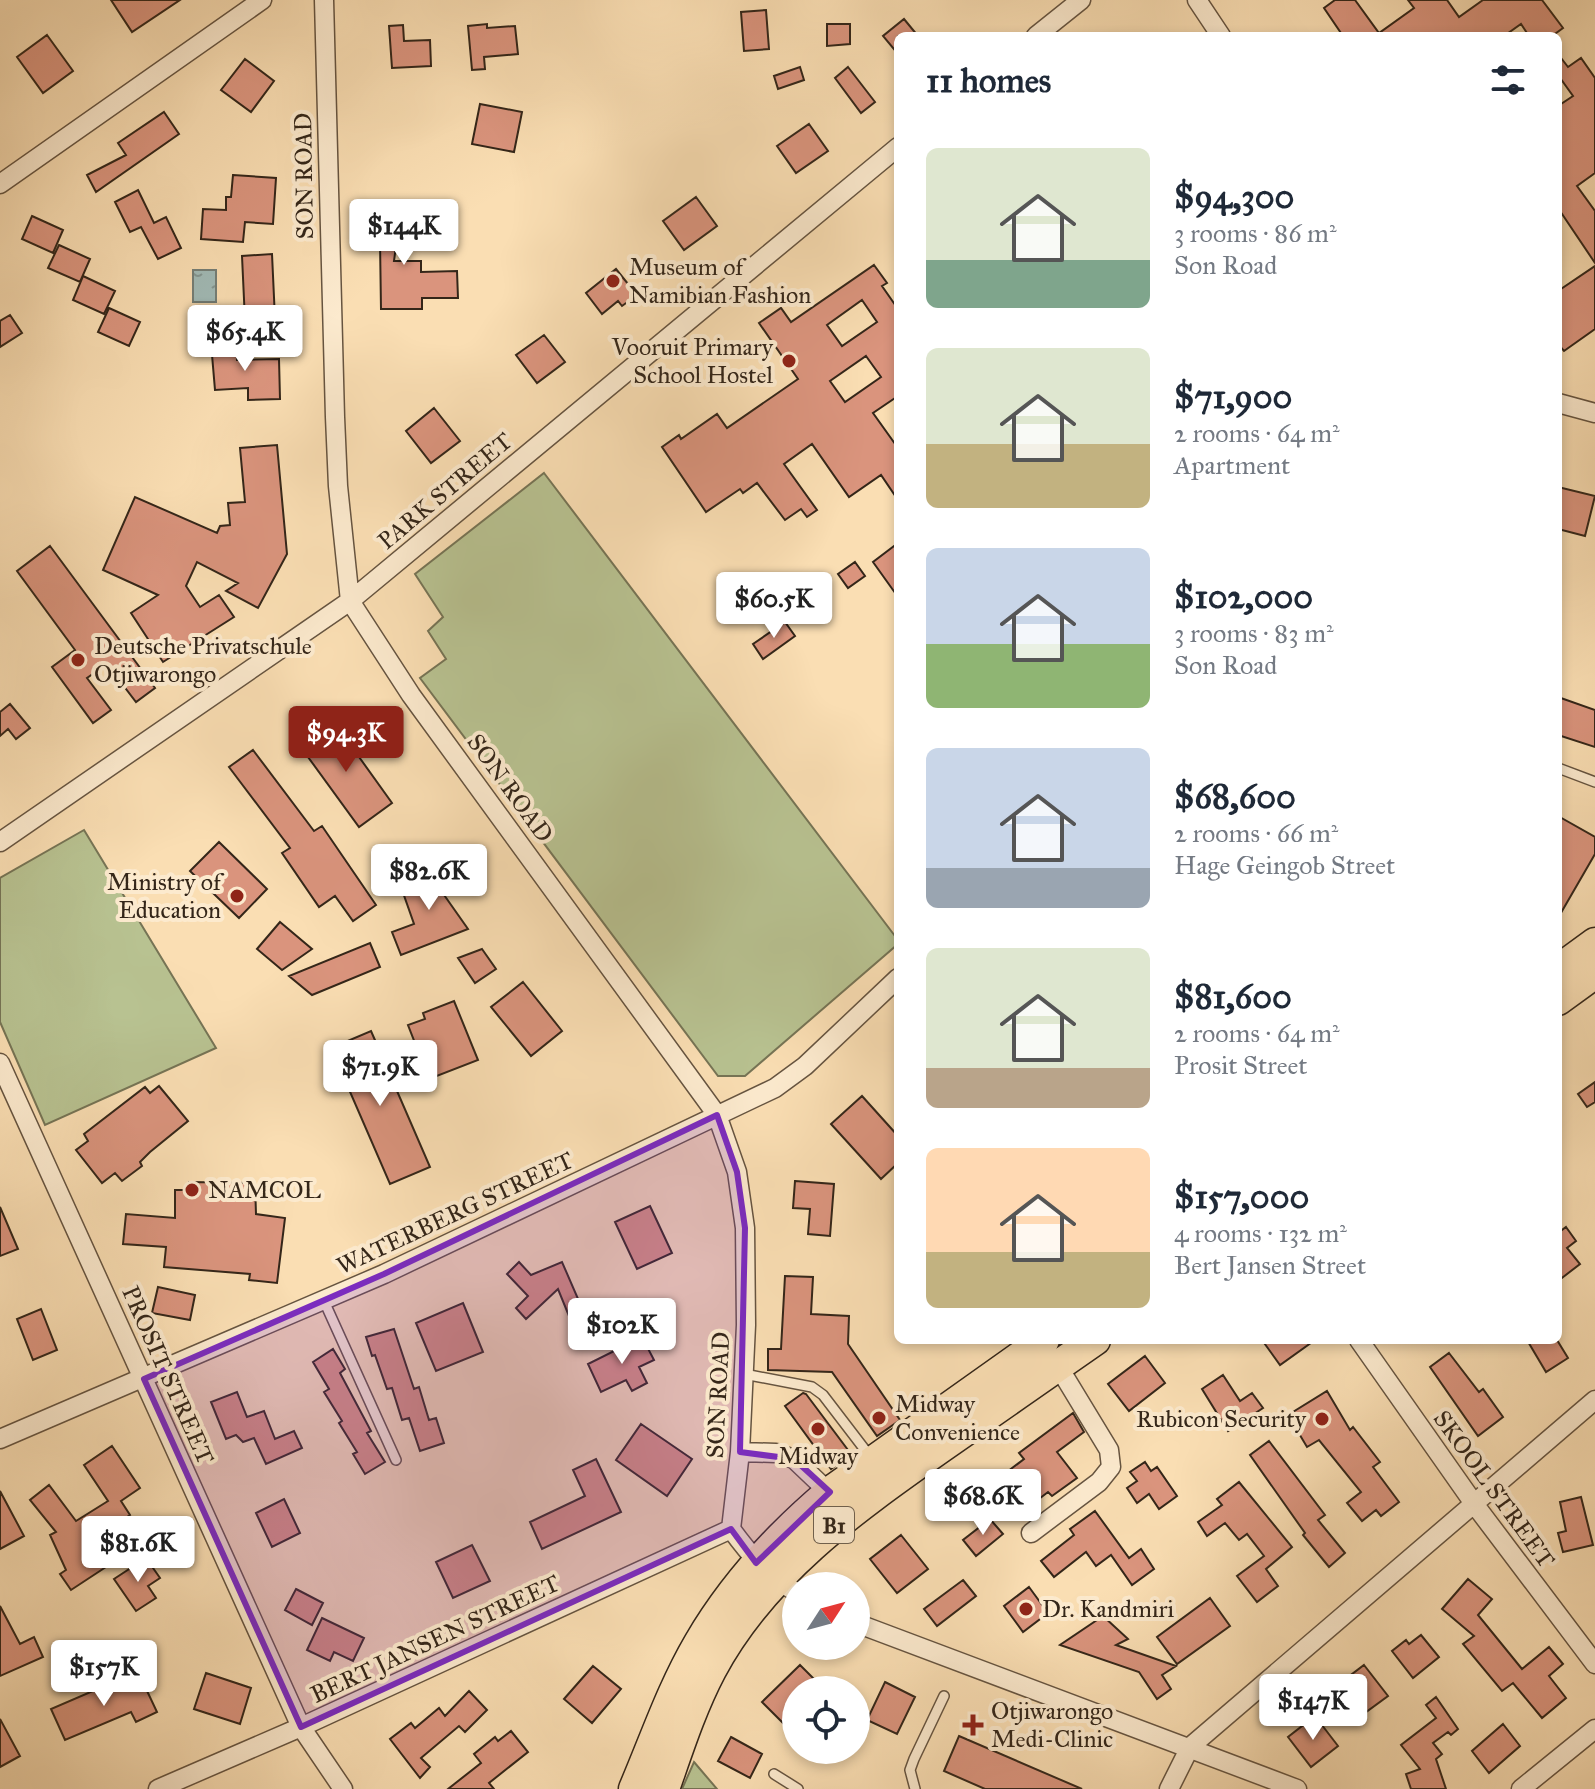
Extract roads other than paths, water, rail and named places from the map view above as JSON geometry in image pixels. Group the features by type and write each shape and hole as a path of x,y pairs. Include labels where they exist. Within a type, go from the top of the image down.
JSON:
{"highway":[{"path":"1562,967 1595,943"},
{"path":"1562,997 1595,973"},
{"name":"B1","path":"664,1789 711,1669 776,1578 803,1515 839,1503 1051,1353 1081,1344"},
{"name":"B1","path":"839,1503 874,1461 906,1456"},
{"name":"B1","path":"634,1789 699,1643 776,1578"}],"street":[{"path":"0,184 262,0"},
{"name":"SON ROAD","path":"324,0 337,459 350,601 411,695 717,1115 737,1172 745,1228 744,1374 740,1452 731,1529"},
{"path":"1041,32 1081,0"},
{"path":"1197,0 1218,32"},
{"name":"PARK STREET","path":"0,842 103,774 350,601 894,150"},
{"path":"1562,404 1595,413"},
{"name":"WATERBERG STREET","path":"0,1439 324,1301 775,1088 795,1074 894,982"},
{"name":"PROSIT STREET","path":"0,1063 301,1727 343,1789"},
{"name":"SKOOL STREET","path":"1362,1344 1475,1505 1595,1664"},
{"path":"1031,1533 1099,1482 1111,1467 1109,1450 1051,1353"},
{"path":"1169,1789 1190,1747 1595,1400"},
{"path":"740,1452 776,1453 794,1459 839,1503"},
{"path":"731,1529 776,1578"},
{"name":"BERT JANSEN STREET","path":"158,1789 301,1727 731,1529"},
{"path":"870,1628 1297,1789"},
{"path":"1521,1789 1595,1729"}],"lane":[{"path":"1562,770 1595,782"},
{"path":"324,1301 396,1460"},
{"path":"744,1374 812,1387 823,1395 874,1461"},
{"path":"915,1789 910,1770 944,1696"},
{"path":"774,1774 798,1789"}],"water":[{"path":"193,270 216,270 216,302 193,302"}],"place":[{"name":"Museum of Namibian Fashion","path":"613,281"},
{"name":"Vooruit Primary School Hostel","path":"789,361"},
{"name":"Deutsche Privatschule Otjiwarongo","path":"78,660"},
{"name":"Ministry of Education","path":"237,896"},
{"name":"NAMCOL","path":"192,1190"},
{"name":"Midway Convenience","path":"879,1418"},
{"name":"Rubicon Security","path":"1322,1419"},
{"name":"Midway","path":"818,1429"},
{"name":"Dr. Kandmiri","path":"1026,1609"},
{"name":"Otjiwarongo Medi-Clinic","path":"973,1725"}]}
